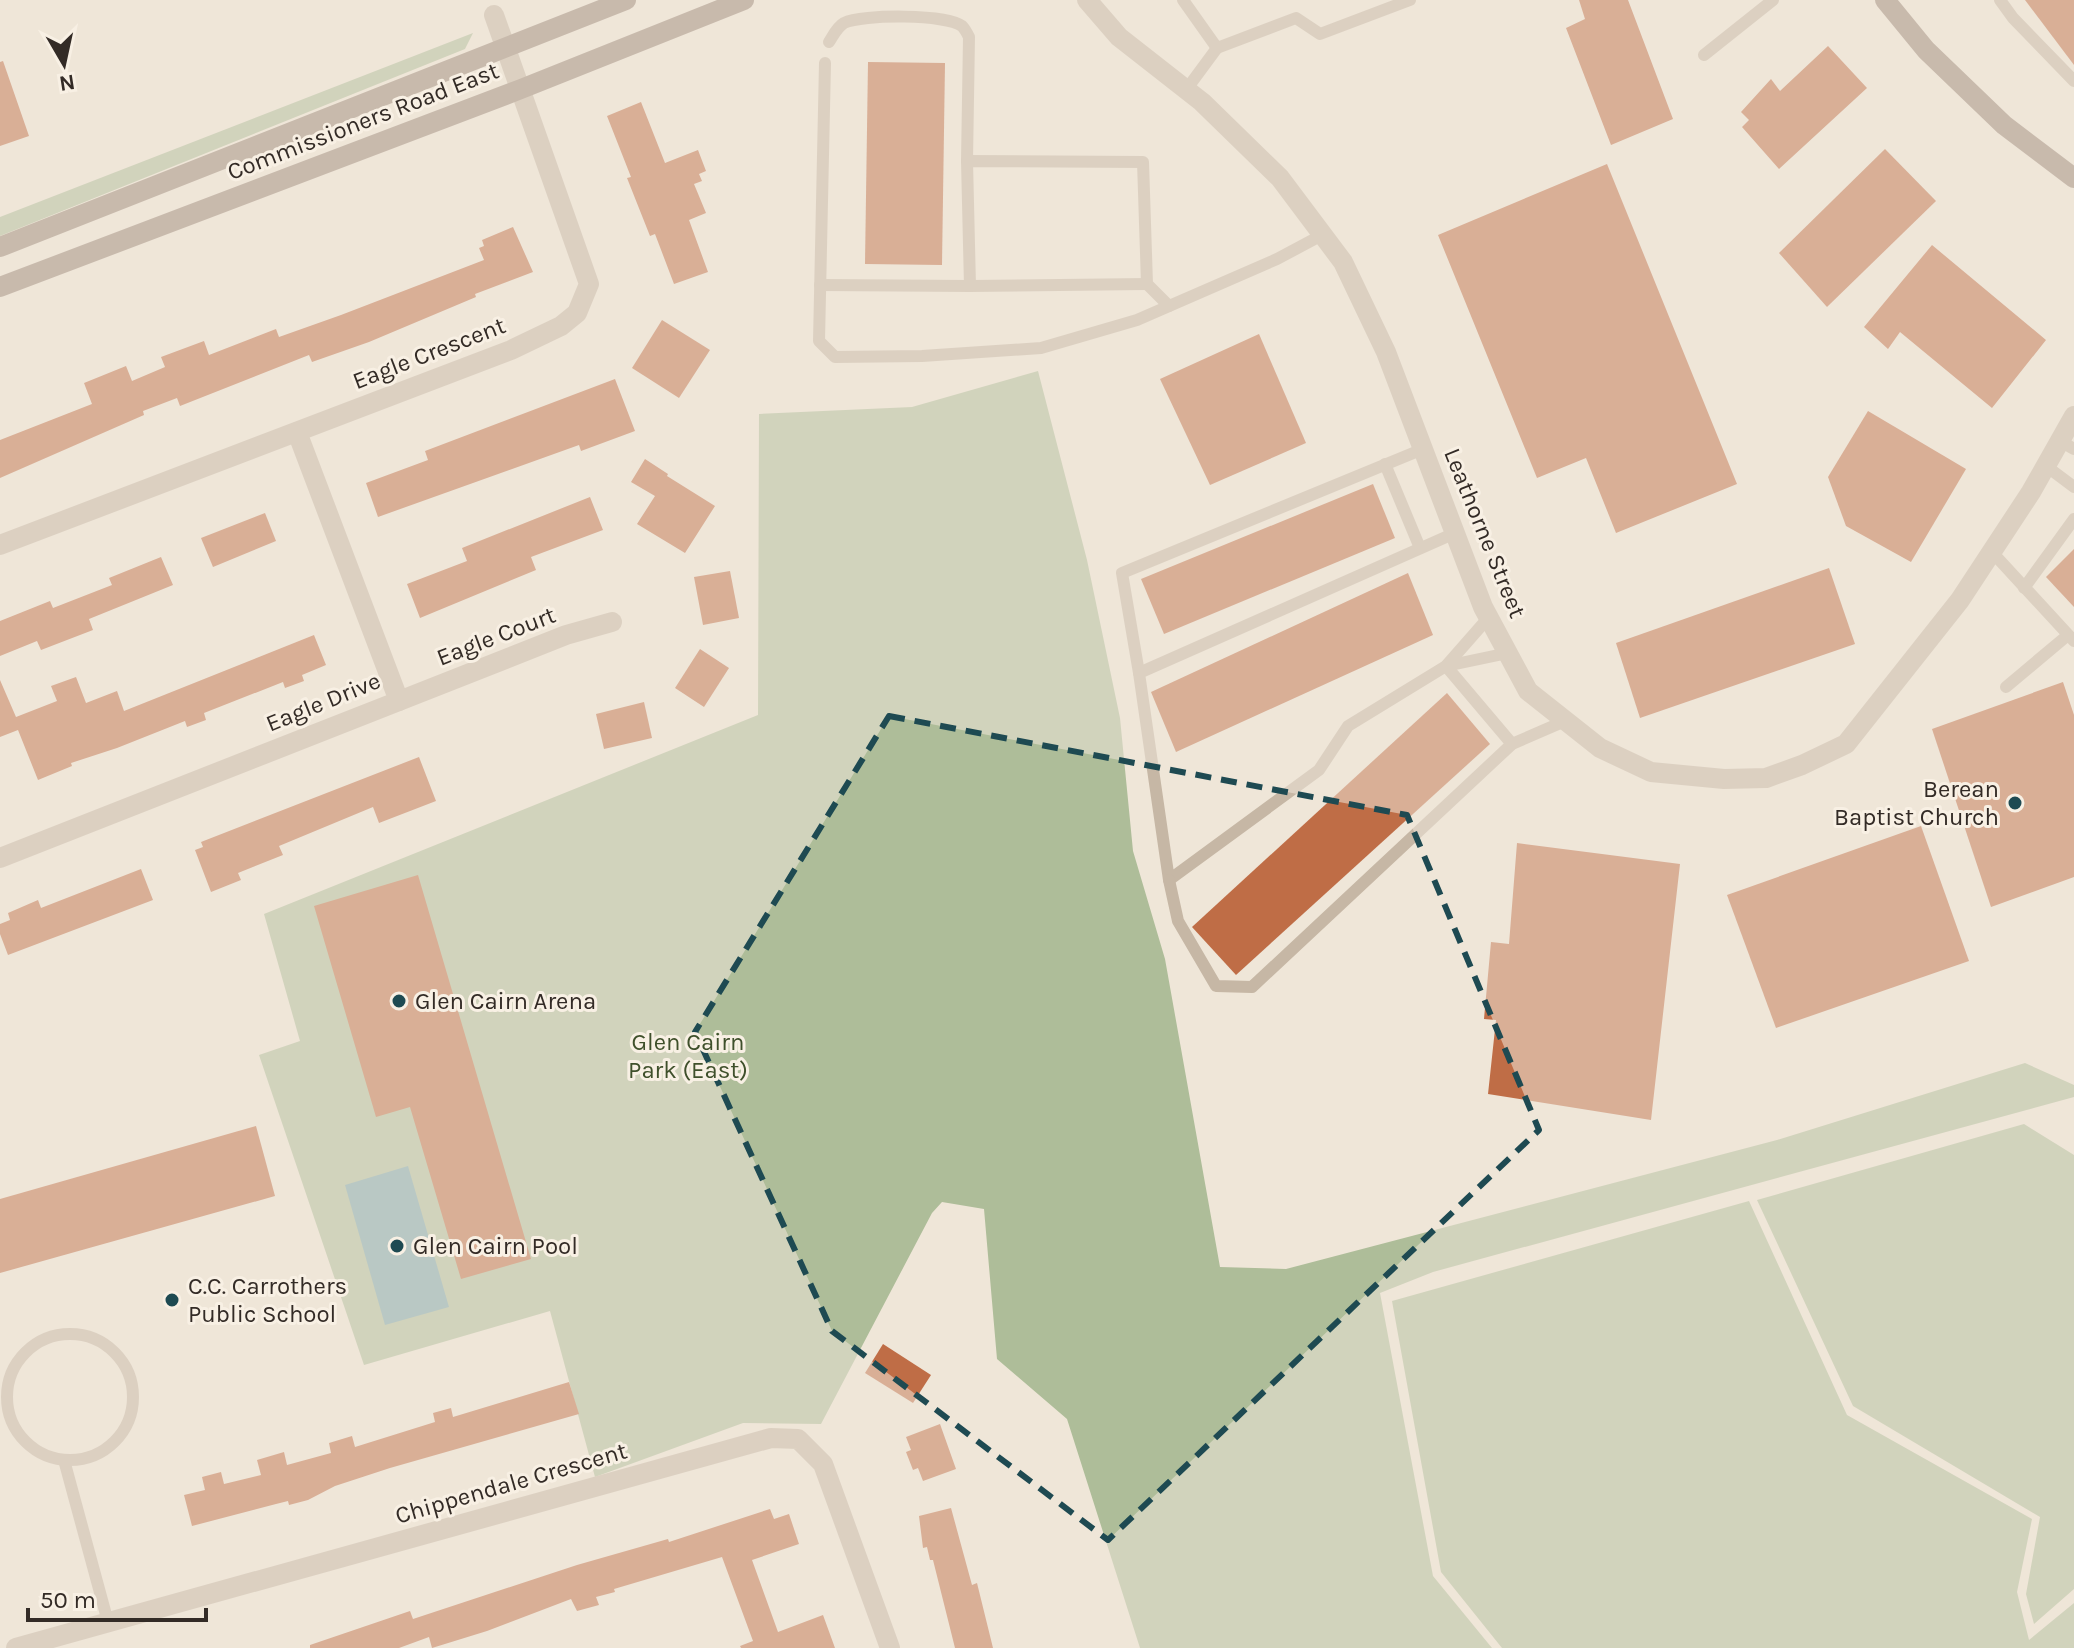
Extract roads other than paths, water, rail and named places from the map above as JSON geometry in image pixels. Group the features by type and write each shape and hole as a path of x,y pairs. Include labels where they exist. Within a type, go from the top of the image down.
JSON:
{"main road":[{"name":"Commissioners Road East","path":"0,247 626,0"},
{"name":"Commissioners Road East","path":"0,287 521,89 744,0"},
{"path":"1885,0 1926,50 2004,125 2074,178"}],"street":[{"name":"Leathorne Street","path":"1087,0 1119,37 1186,90 1280,178 1343,262 1374,327 1489,617 1528,691 1600,748 1651,772 1724,779 1766,778 1846,744 1960,600 2046,466 2067,445 2074,416"},
{"name":"Eagle Crescent","path":"0,545 511,350 561,326 577,313 589,284 492,7"},
{"name":"Eagle Drive","path":"0,858 399,701 297,432"},
{"name":"Eagle Court","path":"399,701 566,635 612,622"},
{"name":"Chippendale Crescent","path":"16,1648 771,1438 798,1439 823,1464 890,1648"}],"lane":[{"path":"1183,0 1217,48"},
{"path":"1186,90 1217,48 1296,18 1320,34 1410,0"},
{"path":"1704,55 1773,0"},
{"path":"2000,0 2013,18 2074,81"},
{"path":"829,42 840,25 860,17 886,16 948,21 962,26 969,37 967,161 970,286"},
{"path":"825,63 819,341 835,357 922,356 1041,348 1137,320 1277,259 1322,235"},
{"path":"967,161 1143,162 1147,284 1169,306"},
{"path":"820,285 1147,284"},
{"path":"1423,449 1122,573 1178,921 1216,986 1252,987 1512,744 1565,721"},
{"path":"1385,464 1420,548"},
{"path":"2046,466 2074,487"},
{"path":"2024,588 2074,519"},
{"path":"1139,673 1455,533"},
{"path":"1992,552 2071,638 2006,687"},
{"path":"1169,880 1319,770 1348,726 1446,666 1489,617"},
{"path":"1446,666 1508,653"},
{"path":"1446,666 1512,744"},
{"path":"68,1333 89,1336 109,1346 120,1357 133,1388 132,1410 125,1428 108,1447 89,1457 64,1460 43,1454 20,1436 10,1417 6,1394 14,1366 28,1349 46,1338 68,1333"},
{"path":"64,1460 108,1622"}],"water":[{"name":"Glen Cairn Pool","path":"408,1166 449,1307 385,1325 345,1185"}],"place":[{"name":"Berean Baptist Church","path":"2015,803"},
{"name":"Glen Cairn Arena","path":"399,1001"},
{"name":"Glen Cairn Pool","path":"397,1246"},
{"name":"C.C. Carrothers Public School","path":"172,1300"}],"park label":[{"name":"Glen Cairn Park (East)","path":"688,1056"}]}
